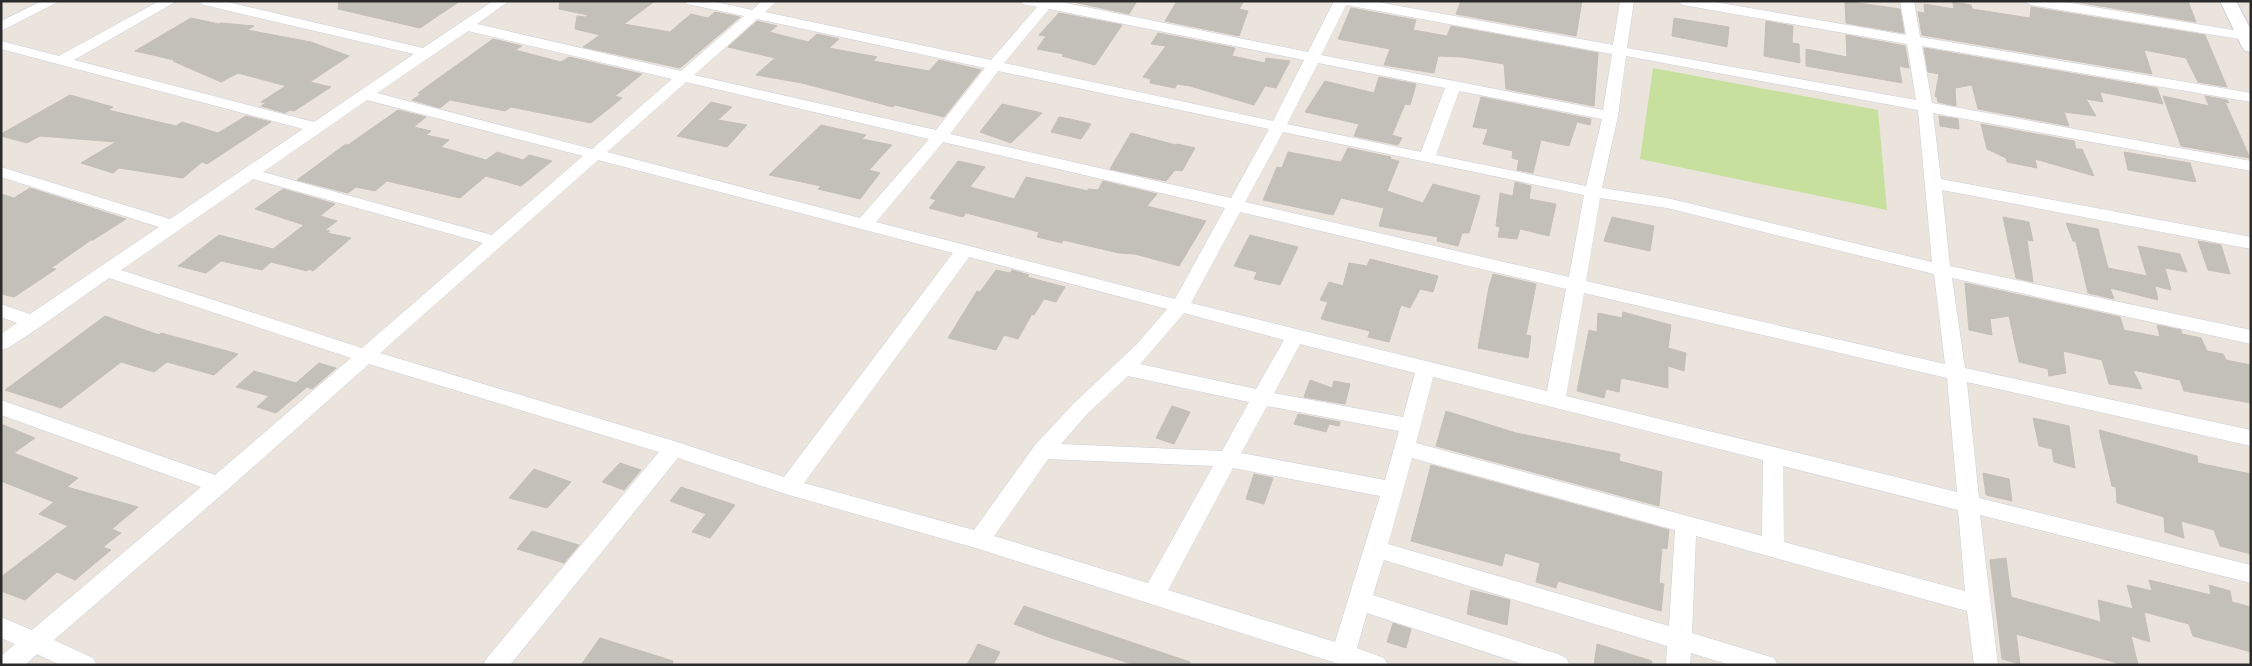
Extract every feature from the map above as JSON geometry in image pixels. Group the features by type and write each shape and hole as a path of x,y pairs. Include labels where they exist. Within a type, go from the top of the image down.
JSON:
{"street":[{"path":"1,27 53,1"},
{"path":"61,61 170,1"},
{"path":"204,1 426,53"},
{"path":"1,343 502,1"},
{"path":"692,1 1427,158 1593,192 1667,203 1942,270 2251,337"},
{"path":"8,665 219,485 494,241 770,1"},
{"path":"1028,1 1047,3 1610,116"},
{"path":"979,540 1042,451 1081,408 1158,333 1180,306 1278,127 1341,1"},
{"path":"1348,1 2251,166"},
{"path":"1555,401 1593,192 1610,116 1627,1"},
{"path":"1683,1 2251,98"},
{"path":"1908,1 1926,106 1942,270 1956,373 1978,604 1986,665"},
{"path":"2031,1 2249,40"},
{"path":"2228,1 2249,40"},
{"path":"865,223 940,136 994,66 1047,3"},
{"path":"466,26 1956,373 2251,438"},
{"path":"1,45 317,128"},
{"path":"1427,158 1454,86"},
{"path":"366,94 1295,336 2251,574"},
{"path":"1,172 174,226"},
{"path":"250,173 494,241"},
{"path":"1934,183 2251,243"},
{"path":"789,487 965,250"},
{"path":"106,271 366,356 789,487 979,540 1376,665"},
{"path":"1,310 33,322"},
{"path":"1153,595 1263,398 1295,336"},
{"path":"1124,368 1263,398 1410,426"},
{"path":"1343,654 1358,600 1376,549 1426,369"},
{"path":"1,407 219,485"},
{"path":"1405,448 1978,604"},
{"path":"495,665 674,450"},
{"path":"1042,451 1229,459 1393,490"},
{"path":"1773,456 1774,548"},
{"path":"1678,665 1686,524"},
{"path":"1376,549 1766,665"},
{"path":"1358,600 1558,665"},
{"path":"1,627 85,665"}],"green space":[{"path":"1653,68 1878,110 1887,210 1640,159"}],"building":[{"path":"339,1 460,1 420,28 338,9"},
{"path":"560,1 655,1 624,24 670,32 691,14 708,18 715,12 740,17 680,68 583,47 600,35 575,29 577,16 585,17 588,15 559,9"},
{"path":"1069,1 1137,1 1129,14"},
{"path":"1177,1 1244,1 1239,9 1248,11 1239,36 1165,21"},
{"path":"1461,1 1582,1 1576,36 1456,14"},
{"path":"1845,1 1900,9 1904,33 1846,23"},
{"path":"2071,1 2188,1 2196,22"},
{"path":"1953,2 1971,5 1972,9 2030,18 2031,7 2205,35 2227,87 2198,82 2186,58 2144,50 2152,74 1922,35 1918,12 1925,13 1924,4 1954,9"},
{"path":"1351,8 1416,20 1413,30 1447,36 1451,26 1598,53 1594,106 1506,89 1504,64 1462,57 1438,56 1434,73 1384,65 1390,49 1338,39"},
{"path":"1059,13 1122,25 1095,65 1062,56 1064,54 1037,49 1046,36 1039,35"},
{"path":"191,18 219,24 254,26 247,30 311,42 349,56 310,82 331,87 294,111 290,110 285,113 261,106 266,103 261,102 286,86 238,73 221,82 174,60 135,51"},
{"path":"1674,18 1729,27 1727,47 1672,36"},
{"path":"757,21 777,26 769,32 808,42 817,34 839,39 829,48 877,57 873,61 929,71 939,60 981,70 944,117 895,105 893,107 802,83 756,75 775,58 728,47"},
{"path":"1766,21 1793,26 1792,43 1799,44 1800,63 1764,56"},
{"path":"1158,33 1235,48 1232,56 1265,63 1266,58 1290,61 1276,88 1265,86 1254,105 1190,86 1177,84 1175,88 1150,83 1151,79 1143,77 1166,46 1151,44"},
{"path":"1846,35 1905,46 1909,68 1899,66 1902,83 1806,66 1806,49 1847,57"},
{"path":"493,39 522,46 515,50 561,62 569,57 642,74 615,96 622,98 591,123 511,107 505,111 450,100 440,108 412,100 421,94 418,93"},
{"path":"1924,48 2157,88 2163,104 2100,92 2103,102 2086,99 2096,116 2064,112 2069,126 1978,109 1972,85 1955,88 1956,106 1938,102 1935,96 1939,74 1928,72"},
{"path":"1379,77 1416,84 1410,105 1405,104 1392,135 1402,138 1398,145 1354,136 1359,124 1305,112 1325,81 1374,93"},
{"path":"70,95 113,107 108,110 176,126 182,122 218,133 246,116 271,122 207,164 202,162 183,178 119,168 113,173 81,163 116,142 40,136 27,143 1,136 1,134"},
{"path":"2163,96 2209,106 2205,96 2227,100 2229,103 2225,102 2250,158 2181,146"},
{"path":"1481,97 1591,119 1590,125 1577,122 1569,146 1541,140 1533,173 1517,170 1519,160 1512,158 1513,151 1483,144 1488,129 1473,127"},
{"path":"711,102 732,107 718,120 747,125 727,147 677,136"},
{"path":"1002,104 1042,113 1011,143 980,132"},
{"path":"398,110 426,117 414,127 431,131 426,135 449,140 441,147 486,160 497,152 523,160 529,155 552,161 521,186 486,176 460,198 387,181 375,191 356,187 348,193 297,180 346,144 348,145"},
{"path":"1939,116 1958,119 1959,129 1940,126"},
{"path":"1059,117 1091,124 1081,139 1051,132"},
{"path":"1981,124 2074,141 2076,149 2082,149 2094,176 2035,159 2037,168 2007,162 2006,158 1987,149"},
{"path":"821,125 866,135 862,139 892,145 869,170 880,173 860,199 818,189 821,186 769,175"},
{"path":"1131,133 1195,148 1182,171 1175,170 1166,181 1110,169"},
{"path":"1348,148 1391,157 1390,159 1399,161 1387,191 1423,203 1433,184 1480,196 1469,233 1462,233 1458,246 1437,241 1438,237 1379,226 1384,208 1341,198 1333,215 1263,200 1277,167 1282,168 1288,152 1341,162"},
{"path":"2124,152 2190,163 2196,182 2128,170"},
{"path":"958,161 985,167 970,187 1014,199 1026,177 1088,191 1088,189 1098,190 1103,181 1157,194 1147,206 1206,221 1179,266 1135,254 1119,253 1063,240 1062,243 1037,237 1039,232 966,213 963,217 929,208 936,200 930,198"},
{"path":"1515,182 1531,186 1529,199 1556,204 1549,236 1520,229 1517,239 1498,237 1500,227 1496,226 1500,193 1513,196"},
{"path":"30,188 126,219 91,240 51,268 56,269 14,297 1,294 1,194 14,198"},
{"path":"283,189 335,204 320,216 337,221 325,230 330,231 327,233 351,238 313,271 271,262 262,270 221,261 206,273 178,266 219,235 273,249 304,225 255,209"},
{"path":"1612,217 1654,226 1650,251 1604,241"},
{"path":"2003,217 2029,222 2033,241 2027,240 2033,282 2016,278"},
{"path":"2066,223 2098,229 2108,268 2147,276 2138,246 2180,254 2187,272 2165,268 2171,290 2155,286 2158,300 2110,288 2114,299 2088,293 2076,242 2073,241"},
{"path":"1250,235 1298,247 1280,285 1254,279 1257,272 1234,266"},
{"path":"2198,241 2221,245 2230,274 2208,270"},
{"path":"1370,259 1438,276 1433,292 1420,289 1410,308 1401,305 1389,342 1368,337 1370,331 1321,319 1328,302 1320,300 1329,282 1343,286 1349,263 1367,266"},
{"path":"996,270 1010,273 1012,270 1029,275 1027,277 1065,287 1056,302 1044,299 1034,315 1032,314 1018,339 1004,335 996,350 948,338 977,291 980,292"},
{"path":"1493,274 1536,284 1526,335 1531,336 1528,358 1478,348"},
{"path":"1965,283 2120,317 2124,330 2160,337 2157,325 2181,330 2182,334 2201,338 2207,351 2223,354 2226,360 2251,365 2251,403 2184,391 2180,380 2133,370 2142,389 2109,384 2102,360 2063,351 2066,373 2049,376 2048,369 2019,362 2009,316 1990,319 1992,335 1969,330"},
{"path":"1623,312 1671,325 1668,348 1686,353 1684,371 1668,366 1668,388 1621,378 1619,392 1606,389 1604,398 1577,391 1589,330 1597,332 1598,313 1622,318"},
{"path":"105,316 159,335 161,333 238,354 214,375 167,362 154,372 121,362 61,408 5,390"},
{"path":"319,363 336,368 312,389 307,387 276,413 257,407 269,396 236,387 254,371 296,383"},
{"path":"1310,380 1332,388 1334,381 1350,384 1345,404 1304,397"},
{"path":"1172,406 1190,412 1174,444 1156,438"},
{"path":"1446,411 1516,433 1620,454 1619,461 1662,472 1659,506 1436,446"},
{"path":"1298,414 1340,422 1339,426 1329,424 1326,432 1294,424"},
{"path":"2033,418 2069,426 2075,468 2054,462 2052,449 2039,446"},
{"path":"1,424 35,438 14,453 78,478 67,487 138,507 112,529 121,533 103,547 111,550 75,580 57,572 25,600 1,591 1,577 68,526 39,514 54,502 1,481"},
{"path":"2099,430 2197,456 2198,463 2251,474 2251,554 2220,546 2214,530 2181,521 2184,538 2165,532 2164,517 2117,503 2116,487 2112,486"},
{"path":"620,463 641,470 624,490 602,482"},
{"path":"1431,465 1669,530 1667,549 1662,548 1659,583 1664,584 1661,611 1558,581 1556,588 1536,582 1540,563 1505,553 1502,566 1411,541"},
{"path":"534,469 571,482 547,508 509,498"},
{"path":"1983,473 2009,479 2012,501 1986,495"},
{"path":"1254,474 1273,478 1264,504 1246,499"},
{"path":"681,487 735,505 710,538 692,532 706,514 670,501"},
{"path":"532,531 579,545 564,563 517,549"},
{"path":"2006,558 2011,597 2101,622 2098,600 2133,609 2127,585 2152,591 2149,580 2211,595 2209,585 2230,591 2232,602 2251,607 2251,652 2193,636 2189,624 2144,612 2150,642 2131,636 2138,665 2124,665 2016,634 2020,664 2002,659 1990,560"},
{"path":"1471,590 1510,600 1507,625 1467,614"},
{"path":"1024,606 1190,662 1190,665 1135,665 1051,638 1014,624"},
{"path":"1393,623 1411,629 1406,648 1387,642"},
{"path":"600,638 673,661 672,665 581,665"},
{"path":"978,644 1000,652 993,665 967,665"},
{"path":"1597,644 1652,661 1651,665 1594,665"}]}
